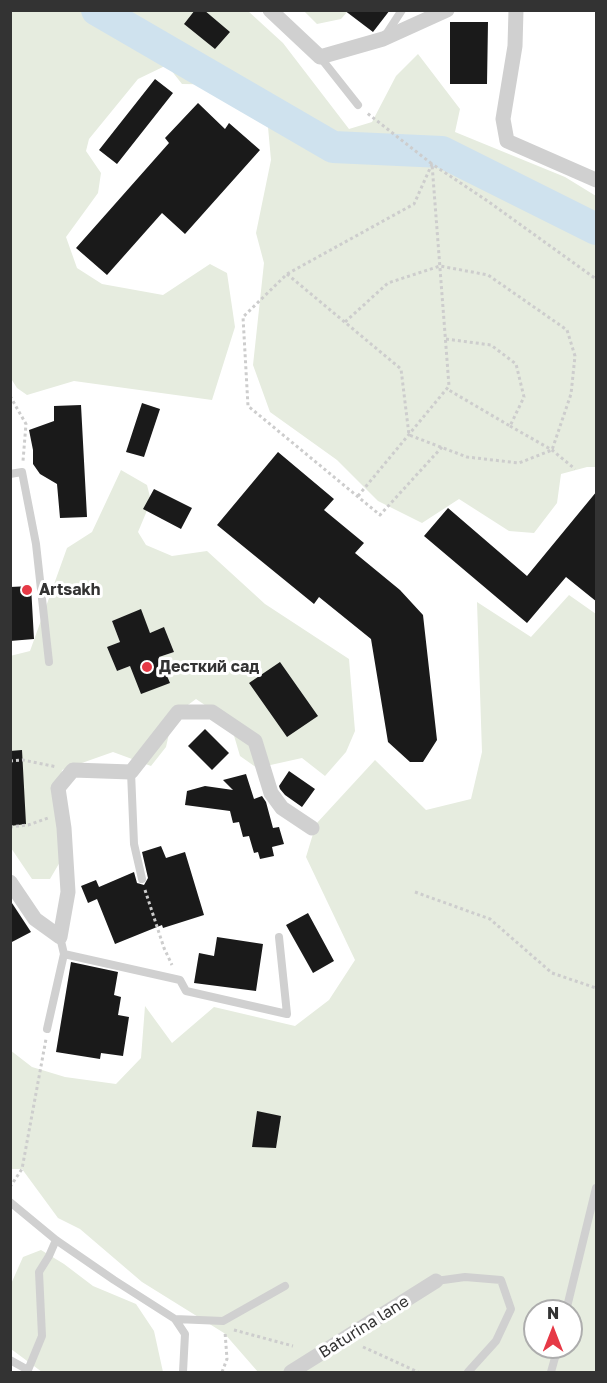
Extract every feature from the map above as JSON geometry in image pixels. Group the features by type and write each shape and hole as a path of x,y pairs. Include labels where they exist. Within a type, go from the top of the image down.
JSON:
{"street":[{"path":"270,10 320,57 382,39 447,10"},
{"path":"516,10 514,46 502,119 507,141 597,180"},
{"path":"10,882 35,919 60,937 68,892 58,789 73,770 130,772 178,712 212,712 255,741 271,793 282,808 312,828"},
{"name":"Baturina lane","path":"291,1372 436,1281"}],"lane":[{"path":"382,39 402,10"},
{"path":"320,57 361,108"},
{"path":"10,474 22,472 36,544 49,662"},
{"path":"130,772 134,844 142,879"},
{"path":"47,1029 64,954 60,937"},
{"path":"64,954 180,980 186,991 287,1014 279,937"},
{"path":"569,1299 597,1188"},
{"path":"10,1203 56,1240 175,1318 185,1334 183,1372"},
{"path":"10,1360 30,1371 42,1336 39,1272 50,1256 56,1240"},
{"path":"436,1281 465,1277 501,1280 511,1309 496,1341 468,1372"},
{"path":"175,1318 224,1321 285,1286"}],"path":[{"path":"361,108 431,164 597,279"},
{"path":"358,496 449,386 431,164"},
{"path":"431,164 414,204 287,274 243,316 248,406 380,515 442,447"},
{"path":"345,322 388,283 440,266 488,275 567,330 575,356 571,394 552,450 519,463 467,457 409,435"},
{"path":"287,274 401,369 409,435"},
{"path":"446,339 491,345 516,364 524,397 510,426"},
{"path":"447,389 552,450 575,470"},
{"path":"10,396 26,424 22,472"},
{"path":"10,760 23,760 73,770"},
{"path":"10,827 28,825 61,814"},
{"path":"142,879 164,948 180,980"},
{"path":"415,892 490,919 552,973 597,988"},
{"path":"10,1187 22,1168 42,1067 47,1029"},
{"path":"222,1372 227,1359 224,1327 293,1346"},
{"path":"345,1338 418,1372"}],"shaded area":[{"path":"10,11 248,11 283,43 349,129 372,122 396,76 418,54 460,109 455,132 565,177 596,196 596,467 561,474 557,503 534,533 509,531 459,499 422,523 378,501 337,460 270,412 253,365 264,263 256,233 271,160 266,105 244,85 182,84 167,65 138,79 89,139 86,151 101,173 98,193 66,237 77,268 102,284 163,295 210,264 227,273 235,327 212,400 74,381 27,395 17,388 10,377"},
{"path":"304,11 348,11 341,19 317,24"},
{"path":"121,470 147,485 151,501 138,532 146,545 172,556 207,551 265,604 349,659 355,731 346,752 325,776 302,758 257,768 240,756 230,722 196,699 173,716 166,747 151,766 113,752 62,770 56,821 64,855 50,879 32,879 11,848 10,656 30,651 67,548 92,532","holes":["140,610 150,633 164,628 174,652 159,657 169,683 130,666 117,671 108,648 120,642 112,621"]},
{"path":"569,595 596,614 596,1372 258,1372 224,1333 142,1282 80,1229 58,1218 22,1169 11,1169 10,1050 32,1067 65,1077 116,1084 141,1058 145,1006 172,1043 214,1007 295,1026 329,1000 355,960 306,857 316,824 375,760 426,810 471,799 482,752 477,602 531,637"},
{"path":"41,1250 93,1286 136,1304 154,1331 163,1372 42,1372 11,1349 11,1284 23,1257"}],"building":[{"path":"195,10 204,10 230,32 215,49 184,24"},
{"path":"344,10 390,10 373,32"},
{"path":"450,22 488,22 487,84 450,84"},
{"path":"155,79 173,93 117,164 99,150"},
{"path":"198,103 225,129 229,123 260,150 185,234 162,213 107,275 76,248 169,143 165,138"},
{"path":"142,403 160,409 144,457 126,452"},
{"path":"81,405 87,517 60,518 57,484 40,474 33,464 29,430 54,421 54,406"},
{"path":"278,452 334,499 324,510 364,543 355,553 400,590 423,615 437,740 423,762 410,762 388,742 371,639 319,597 314,604 217,525"},
{"path":"154,489 192,508 181,529 143,509"},
{"path":"597,491 597,602 566,577 527,623 424,536 448,508 527,576"},
{"path":"31,586 34,639 10,641 10,587"},
{"path":"141,609 150,633 164,627 174,652 159,657 170,683 141,694 130,666 117,671 107,647 120,642 112,621"},
{"path":"280,662 318,716 287,737 249,683"},
{"path":"205,729 229,753 212,770 188,746"},
{"path":"22,750 26,824 10,826 10,751"},
{"path":"289,771 315,789 302,807 280,789 279,786"},
{"path":"246,774 254,799 262,796 266,802 273,828 279,827 284,844 272,847 274,856 260,859 258,852 254,853 249,836 243,837 239,822 233,823 230,811 185,805 187,791 205,786 233,790 223,780"},
{"path":"161,846 166,858 185,852 204,915 163,928 162,925 115,944 97,899 88,903 81,886 96,880 99,887 134,872 137,883 144,885 148,878 142,852"},
{"path":"10,900 31,932 10,943"},
{"path":"308,913 334,961 313,973 286,925"},
{"path":"217,937 263,944 256,991 194,983 199,953 214,956"},
{"path":"71,962 118,972 114,995 121,997 118,1015 129,1017 123,1056 101,1053 100,1059 56,1052"},
{"path":"257,1111 281,1116 276,1148 252,1147"}],"waterway":[{"path":"97,10 333,147 442,152 596,229"}],"place":[{"name":"Artsakh","path":"27,590"},
{"name":"Десткий сад","path":"147,667"}]}
